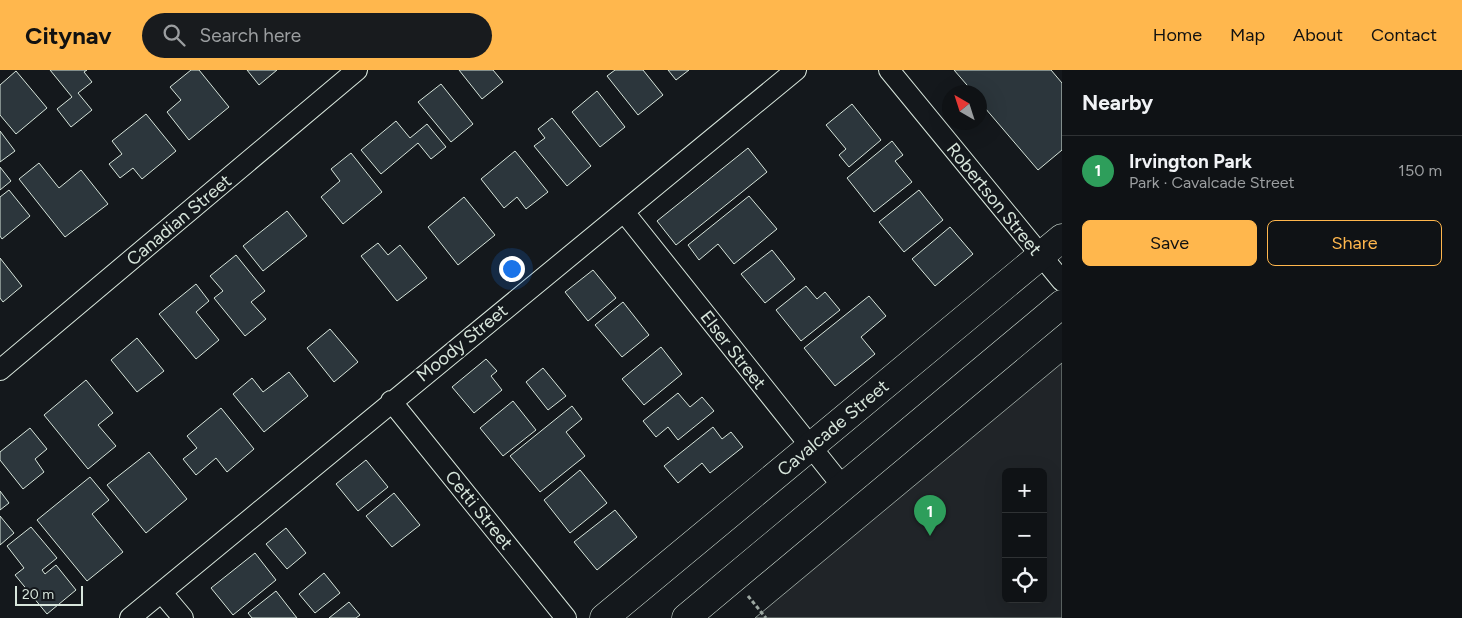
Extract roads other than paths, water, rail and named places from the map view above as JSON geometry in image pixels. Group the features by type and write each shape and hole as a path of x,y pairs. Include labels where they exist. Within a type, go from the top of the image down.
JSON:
{"main road":[{"name":"Cavalcade Street","path":"604,618 1062,238"},
{"path":"686,618 1062,304"}],"street":[{"name":"Canadian Street","path":"0,370 357,70"},
{"name":"Moody Street","path":"130,618 391,401 796,70"},
{"name":"Robertson Street","path":"889,70 1062,281"},
{"name":"Elser Street","path":"624,212 843,487"},
{"name":"Cetti Street","path":"391,401 566,618"},
{"path":"162,593 183,618"}],"place":[{"name":"Irvington Park","path":"930,536"}]}
